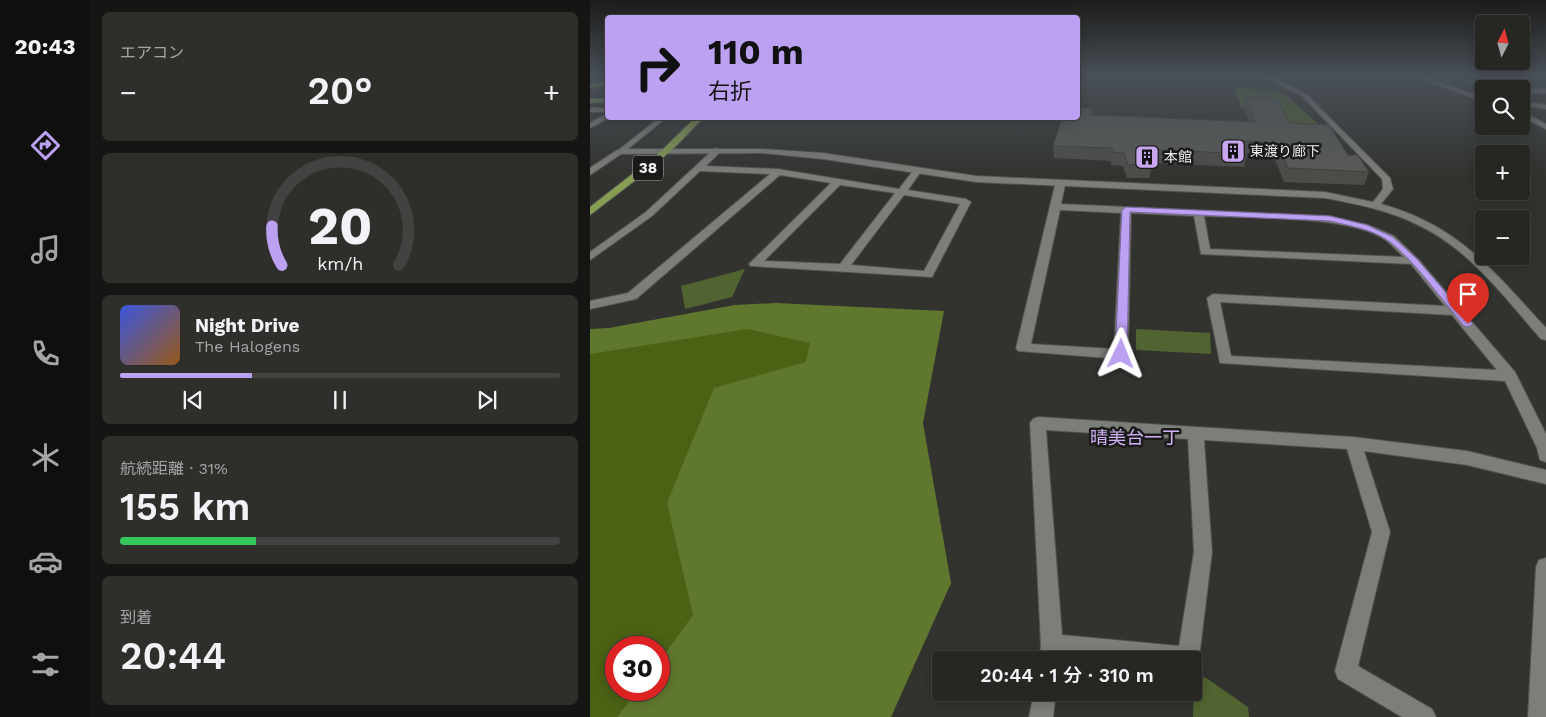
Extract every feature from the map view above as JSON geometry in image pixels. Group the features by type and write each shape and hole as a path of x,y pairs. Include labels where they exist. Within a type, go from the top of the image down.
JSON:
{"main road":[{"name":"38","path":"590,212 668,150 698,120"}],"street":[{"path":"1318,109 1386,178 1388,189 1376,205"},
{"path":"590,110 605,110"},
{"path":"590,126 605,117"},
{"path":"1530,118 1546,128"},
{"path":"590,172 620,152 660,120"},
{"path":"620,152 718,150 796,153 990,180 1060,185 1324,195 1376,205 1415,219 1450,238 1476,262 1546,336"},
{"path":"590,257 649,214 718,150"},
{"path":"698,168 778,172 966,202 928,275 843,268 755,264 837,182"},
{"path":"843,268 918,170"},
{"path":"590,305 632,296 778,172"},
{"path":"1060,185 1024,348 1121,354 1126,210"},
{"path":"1056,206 1330,219 1364,227 1390,238 1414,261 1510,376 1545,448 1546,455"},
{"path":"1198,213 1205,252 1414,261"},
{"path":"1457,311 1213,298 1225,360 1510,376"},
{"path":"1051,651 1038,423 1353,443 1467,458 1546,477"},
{"path":"1189,651 1203,552 1196,433"},
{"path":"1353,443 1380,532 1346,671 1424,717"},
{"path":"1540,717 1546,568"},
{"path":"1041,717 1044,701"}],"shaded area":[{"path":"1278,109 1302,109 1326,131 1288,129"},
{"path":"745,269 732,297 685,309 681,286"},
{"path":"776,303 944,311 923,423 951,583 891,717 590,717 590,329 609,328 735,305"},
{"path":"748,329 810,343 806,362 714,388 667,503 693,615 670,647 670,636 605,636 605,701 629,701 617,717 590,717 590,354"},
{"path":"1136,329 1210,333 1211,354 1136,350"},
{"path":"1205,677 1248,707 1249,717 1193,717 1193,701 1202,701 1202,678"}],"building":[{"path":"1080,109 1092,109 1091,115 1256,122 1251,109 1283,109 1290,123 1329,125 1348,155 1358,155 1369,172 1288,168 1277,143 1243,141 1247,154 1145,149 1151,164 1128,165 1124,153 1112,152 1112,148 1053,146 1061,120 1080,120"}],"place":[{"name":"東渡り廊下","path":"1233,151"},
{"name":"本館","path":"1147,157"}],"district":[{"name":"晴美台一丁","path":"1135,438"}],"route":[{"path":"1121,354 1126,210 1330,219 1364,227 1390,238 1414,261 1468,324"}]}
